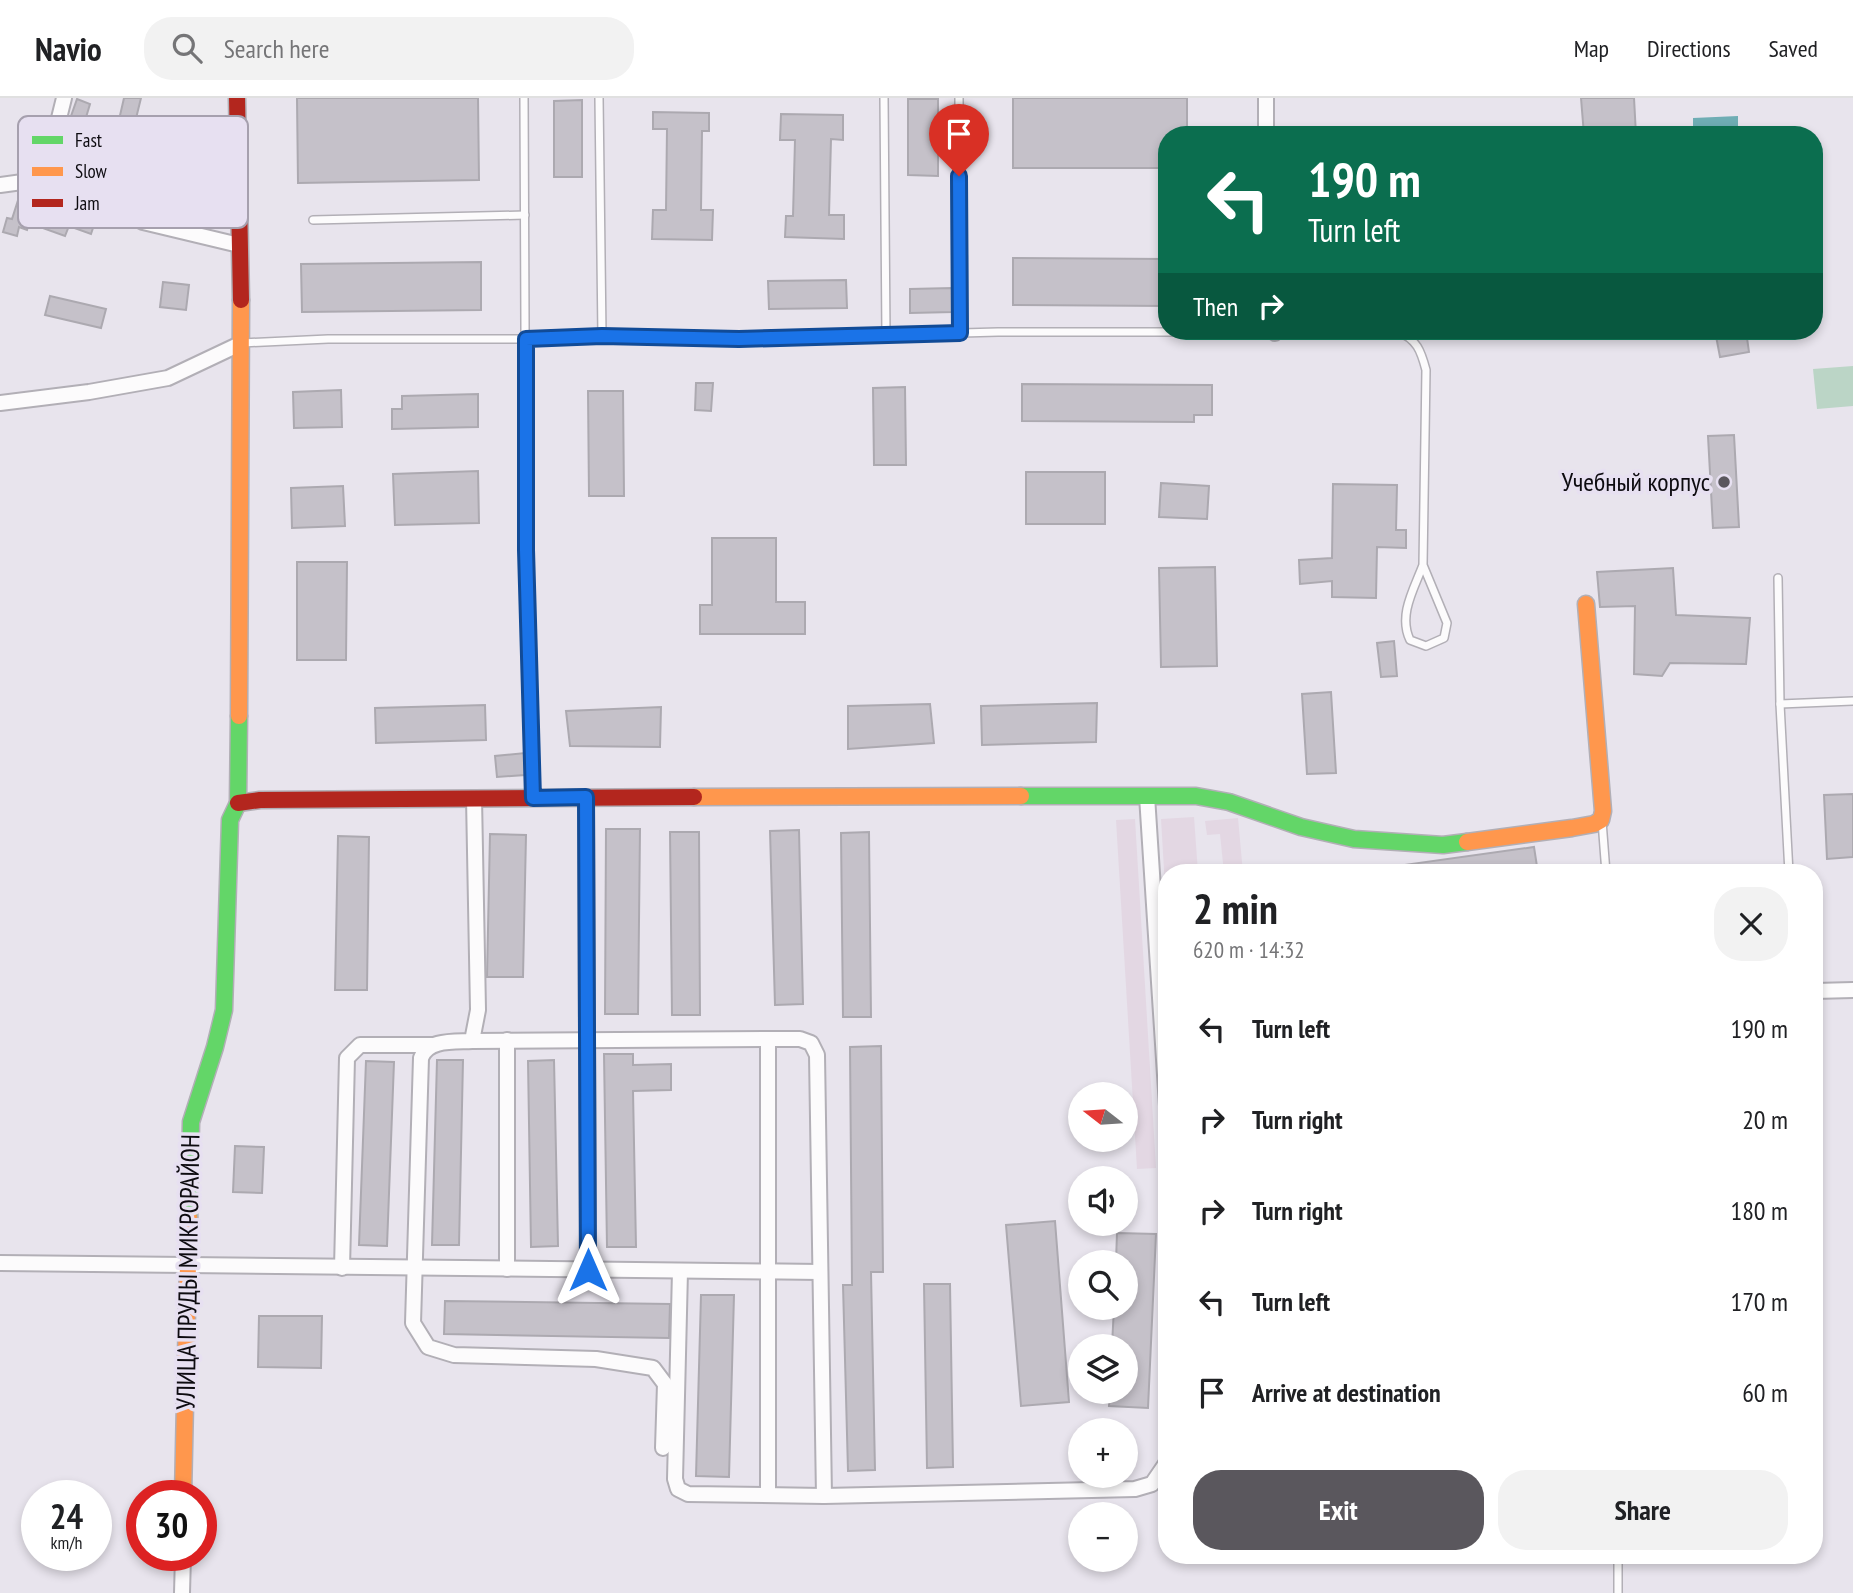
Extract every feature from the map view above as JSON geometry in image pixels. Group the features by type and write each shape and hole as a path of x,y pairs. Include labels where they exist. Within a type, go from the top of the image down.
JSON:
{"street":[{"path":"60,116 64,98"},
{"name":"УЛИЦА ПРУДЫ МИКРОРАЙОН","path":"237,98 237,116"},
{"path":"1266,98 1266,126"},
{"path":"0,185 18,183"},
{"path":"167,228 239,246"},
{"name":"УЛИЦА ПРУДЫ МИКРОРАЙОН","path":"183,1480 191,1122 224,1010 230,820 238,803 242,343 239,228"},
{"path":"0,403 89,392 168,378 242,343"},
{"path":"238,803 260,800 586,797 1196,796 1229,802 1301,827 1354,839 1443,845 1572,828 1594,824 1601,820 1604,811 1586,604"},
{"path":"1147,796 1158,966"},
{"path":"586,797 588,1270"},
{"path":"472,1041 478,1010 474,799"},
{"path":"1823,992 1853,990"},
{"path":"768,1039 768,1495"},
{"path":"342,1268 347,1058 360,1045 432,1045 507,1040 800,1039 811,1043 817,1055 824,1496"},
{"path":"507,1040 508,1269"},
{"path":"432,1045 424,1049 421,1058 413,1324 428,1347 454,1355 596,1359 653,1368 665,1384 663,1448"},
{"path":"0,1264 820,1272"},
{"path":"680,1271 675,1479 678,1489 688,1494 824,1496 1135,1489 1152,1484 1158,1475"},
{"path":"182,1593 183,1571"}],"lane":[{"path":"524,98 526,550 533,798"},
{"path":"599,98 602,336"},
{"path":"884,98 886,335"},
{"path":"958,98 960,333"},
{"path":"313,220 525,215"},
{"path":"242,343 328,339 526,339 602,336 739,339 960,333 1158,332"},
{"path":"1412,340 1422,353 1426,370 1423,565 1406,610 1405,630 1410,640 1426,646 1444,638 1447,623 1423,565"},
{"path":"1778,578 1780,704 1789,864"},
{"path":"1780,704 1853,701"},
{"path":"1601,820 1605,864"},
{"path":"1618,1564 1618,1593"}],"shaded area":[{"path":"1194,817 1197,864 1164,864 1161,819"},
{"path":"1238,818 1242,864 1223,864 1220,834 1207,835 1205,821"},
{"path":"1135,819 1156,1168 1138,1169 1137,1166 1138,1082 1132,1082 1116,820"}],"green space":[{"path":"1853,366 1853,406 1817,409 1813,369"}],"water":[{"path":"1738,116 1738,126 1693,126 1693,118"}],"building":[{"path":"124,98 141,98 137,116 120,116"},
{"path":"297,98 478,98 479,180 298,183"},
{"path":"1013,98 1187,98 1187,126 1158,126 1158,168 1013,168"},
{"path":"1581,98 1634,98 1636,126 1583,126"},
{"path":"77,99 90,104 86,116 71,116"},
{"path":"908,99 938,99 938,176 908,175"},
{"path":"582,100 582,177 554,177 554,101"},
{"path":"653,112 709,113 709,131 702,131 701,210 713,210 712,240 652,239 653,210 666,210 667,129 653,129"},
{"path":"781,114 843,115 843,140 831,139 829,215 844,215 844,239 785,237 786,216 793,216 795,140 780,140"},
{"path":"18,200 17,236 3,232 7,218 12,219"},
{"path":"43,228 68,228 65,236"},
{"path":"74,228 93,228 91,234"},
{"path":"1013,258 1158,259 1158,306 1013,305"},
{"path":"481,262 481,310 302,312 301,264"},
{"path":"846,280 847,308 769,309 768,281"},
{"path":"163,282 189,285 186,310 160,307"},
{"path":"952,288 953,312 910,313 910,289"},
{"path":"50,296 106,309 101,328 45,315"},
{"path":"1717,340 1747,340 1749,352 1720,357"},
{"path":"696,383 713,383 711,411 695,410"},
{"path":"1022,384 1212,385 1212,415 1194,415 1194,422 1022,421"},
{"path":"905,387 906,465 874,465 873,388"},
{"path":"341,390 342,427 294,428 293,392"},
{"path":"588,391 623,391 624,496 589,496"},
{"path":"478,394 478,427 392,429 392,409 402,409 402,396"},
{"name":"Учебный корпус","path":"1734,435 1739,527 1713,528 1708,436"},
{"path":"478,471 479,523 395,525 393,474"},
{"path":"1026,472 1105,472 1105,524 1026,524"},
{"path":"1161,483 1209,486 1207,519 1159,517"},
{"path":"1333,484 1397,485 1396,530 1406,530 1406,548 1377,547 1376,598 1332,597 1332,581 1300,584 1299,560 1332,558"},
{"path":"343,486 345,526 292,528 291,488"},
{"path":"712,538 776,538 776,602 805,602 805,634 700,634 700,605 712,605"},
{"path":"297,562 347,562 346,660 297,660"},
{"path":"1215,567 1217,666 1161,667 1159,568"},
{"path":"1673,568 1676,615 1750,618 1746,664 1670,663 1662,676 1634,674 1635,606 1600,607 1597,572"},
{"path":"1394,641 1397,676 1381,677 1377,643"},
{"path":"1331,692 1336,773 1307,774 1302,694"},
{"path":"1097,703 1096,742 982,745 981,706"},
{"path":"930,704 934,743 848,749 848,706"},
{"path":"485,705 486,740 376,743 375,708"},
{"path":"661,707 660,747 570,746 566,711"},
{"path":"525,753 525,775 497,777 495,756"},
{"path":"1853,794 1853,857 1827,859 1824,795"},
{"path":"606,829 640,829 638,1014 605,1014"},
{"path":"799,830 803,1004 775,1005 770,831"},
{"path":"670,832 699,832 700,1015 672,1015"},
{"path":"869,832 871,1017 843,1017 841,833"},
{"path":"490,834 526,835 523,977 487,977"},
{"path":"338,836 369,837 367,990 335,990"},
{"path":"1534,847 1537,864 1411,864"},
{"path":"881,1046 883,1272 871,1272 875,1470 848,1471 843,1285 852,1285 850,1047"},
{"path":"604,1054 633,1054 633,1065 671,1064 671,1090 633,1091 636,1247 607,1247"},
{"path":"437,1060 463,1060 459,1245 432,1245"},
{"path":"554,1060 558,1246 531,1247 528,1061"},
{"path":"366,1061 394,1062 387,1246 359,1245"},
{"path":"235,1146 264,1147 262,1193 233,1192"},
{"path":"1055,1221 1068,1402 1021,1406 1006,1225"},
{"path":"1156,1234 1148,1408 1109,1406 1138,1404 1138,1334 1113,1334 1113,1320 1138,1320 1138,1250 1116,1250 1117,1236"},
{"path":"924,1284 950,1284 953,1467 927,1468"},
{"path":"701,1295 734,1295 729,1477 696,1476"},
{"path":"445,1301 670,1304 669,1338 444,1334"},
{"path":"259,1316 322,1316 321,1368 258,1367"}],"traffic: fast":[{"path":"189,1217 191,1122 224,1010 230,820 238,803 239,716"},
{"path":"1021,796 1196,796 1229,802 1301,827 1354,839 1443,845 1467,842"}],"traffic: slow":[{"path":"239,716 241,300"},
{"path":"1467,842 1572,828 1601,820 1603,811 1586,604"},
{"path":"694,797 1021,796"},
{"path":"183,1480 189,1217"}],"traffic: jam":[{"path":"237,98 237,116"},
{"path":"240,228 241,300"},
{"path":"238,803 260,800 694,797"}],"place":[{"name":"Учебный корпус","path":"1724,482"}],"route":[{"path":"588,1270 586,797 533,798 526,550 526,339 602,336 739,339 960,333 959,176"}]}
